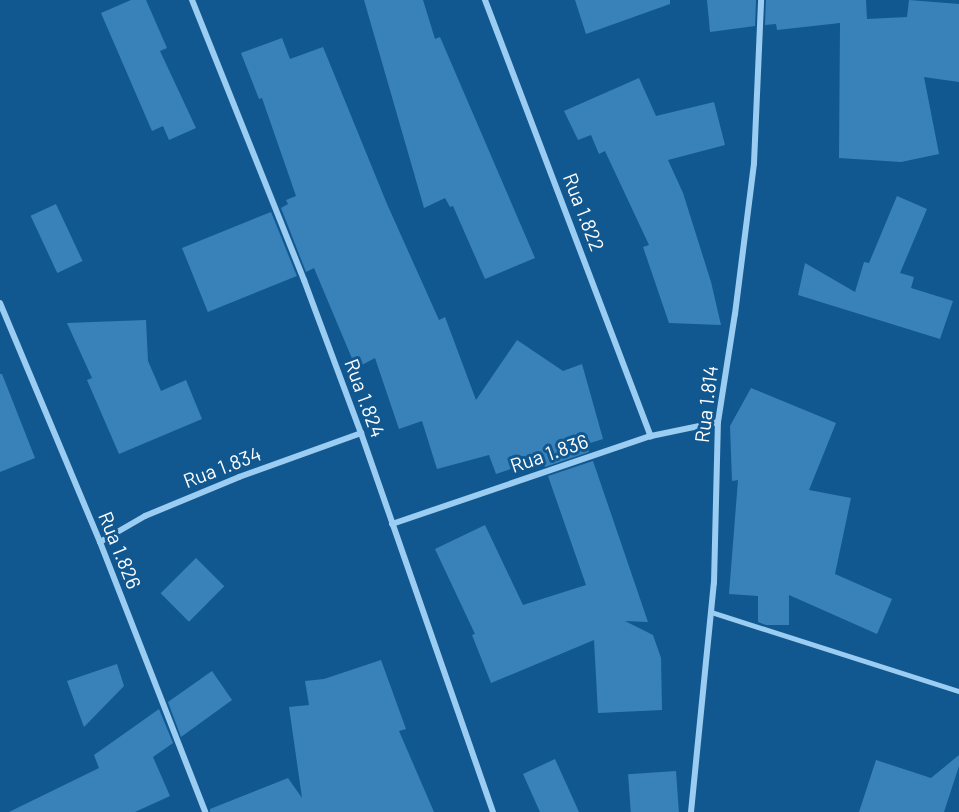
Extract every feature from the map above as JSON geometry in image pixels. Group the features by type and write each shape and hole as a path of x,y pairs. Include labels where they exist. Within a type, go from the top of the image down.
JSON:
{"street":[{"name":"Rua 1.824","path":"192,0 304,280 361,433 494,812"},
{"name":"Rua 1.822","path":"485,0 651,436"},
{"name":"Rua 1.814","path":"691,812 711,612 718,422 735,314 754,163 761,0"},
{"name":"Rua 1.826","path":"0,303 99,542 205,812"},
{"name":"Rua 1.836","path":"392,524 651,436 718,422"},
{"name":"Rua 1.834","path":"99,542 165,507 239,477 361,433"}],"lane":[{"path":"711,612 959,691"}],"building":[{"path":"131,0 146,0 167,48 160,51 196,128 169,140 163,126 152,131 101,13"},
{"path":"364,0 423,0 435,39 440,37 535,258 485,279 453,206 450,207 445,198 424,208"},
{"path":"575,0 670,0 670,4 586,34"},
{"path":"707,0 756,0 755,26 710,32"},
{"path":"766,0 866,0 867,19 907,17 909,0 959,4 959,82 924,77 939,154 901,162 839,158 840,23 777,30 776,24 765,25"},
{"path":"282,38 290,59 323,47 387,204 439,320 445,317 476,400 517,340 563,371 582,364 603,439 587,444 589,452 545,467 542,458 496,474 489,455 437,469 422,421 399,429 375,358 356,368 314,268 306,272 281,208 288,204 286,200 296,196 262,98 259,99 241,53"},
{"path":"639,78 656,116 714,102 725,145 668,160 683,193 711,282 721,325 669,323 643,247 649,245 605,151 599,154 591,135 578,140 564,111"},
{"path":"897,196 927,209 900,273 914,277 911,288 953,301 940,339 798,295 805,263 855,292 864,262 869,263"},
{"path":"56,204 83,261 57,273 31,216"},
{"path":"271,212 297,276 208,312 182,248"},
{"path":"146,320 148,361 161,391 186,380 202,419 119,454 87,380 92,378 67,323"},
{"path":"0,374 2,374 35,458 0,472"},
{"path":"751,388 836,423 809,490 851,498 835,574 892,599 877,634 789,595 789,625 766,625 758,622 758,596 729,594 738,480 732,481 730,426"},
{"path":"593,461 648,622 625,621 653,635 661,658 662,710 598,713 594,640 491,683 472,635 475,634 435,549 485,525 523,605 586,585 548,476"},
{"path":"196,558 224,586 189,622 161,593"},
{"path":"381,660 406,729 399,731 434,812 210,812 210,809 288,778 302,798 289,707 309,705 305,681 324,679"},
{"path":"117,664 124,686 84,727 67,681"},
{"path":"212,671 232,700 181,737 168,702"},
{"path":"159,709 173,743 153,757 170,796 135,812 9,812 99,768 94,755"},
{"path":"959,755 959,766 944,812 859,812 876,760 931,778"},
{"path":"555,759 579,812 540,812 523,774"},
{"path":"676,771 679,812 631,812 628,774"}]}
